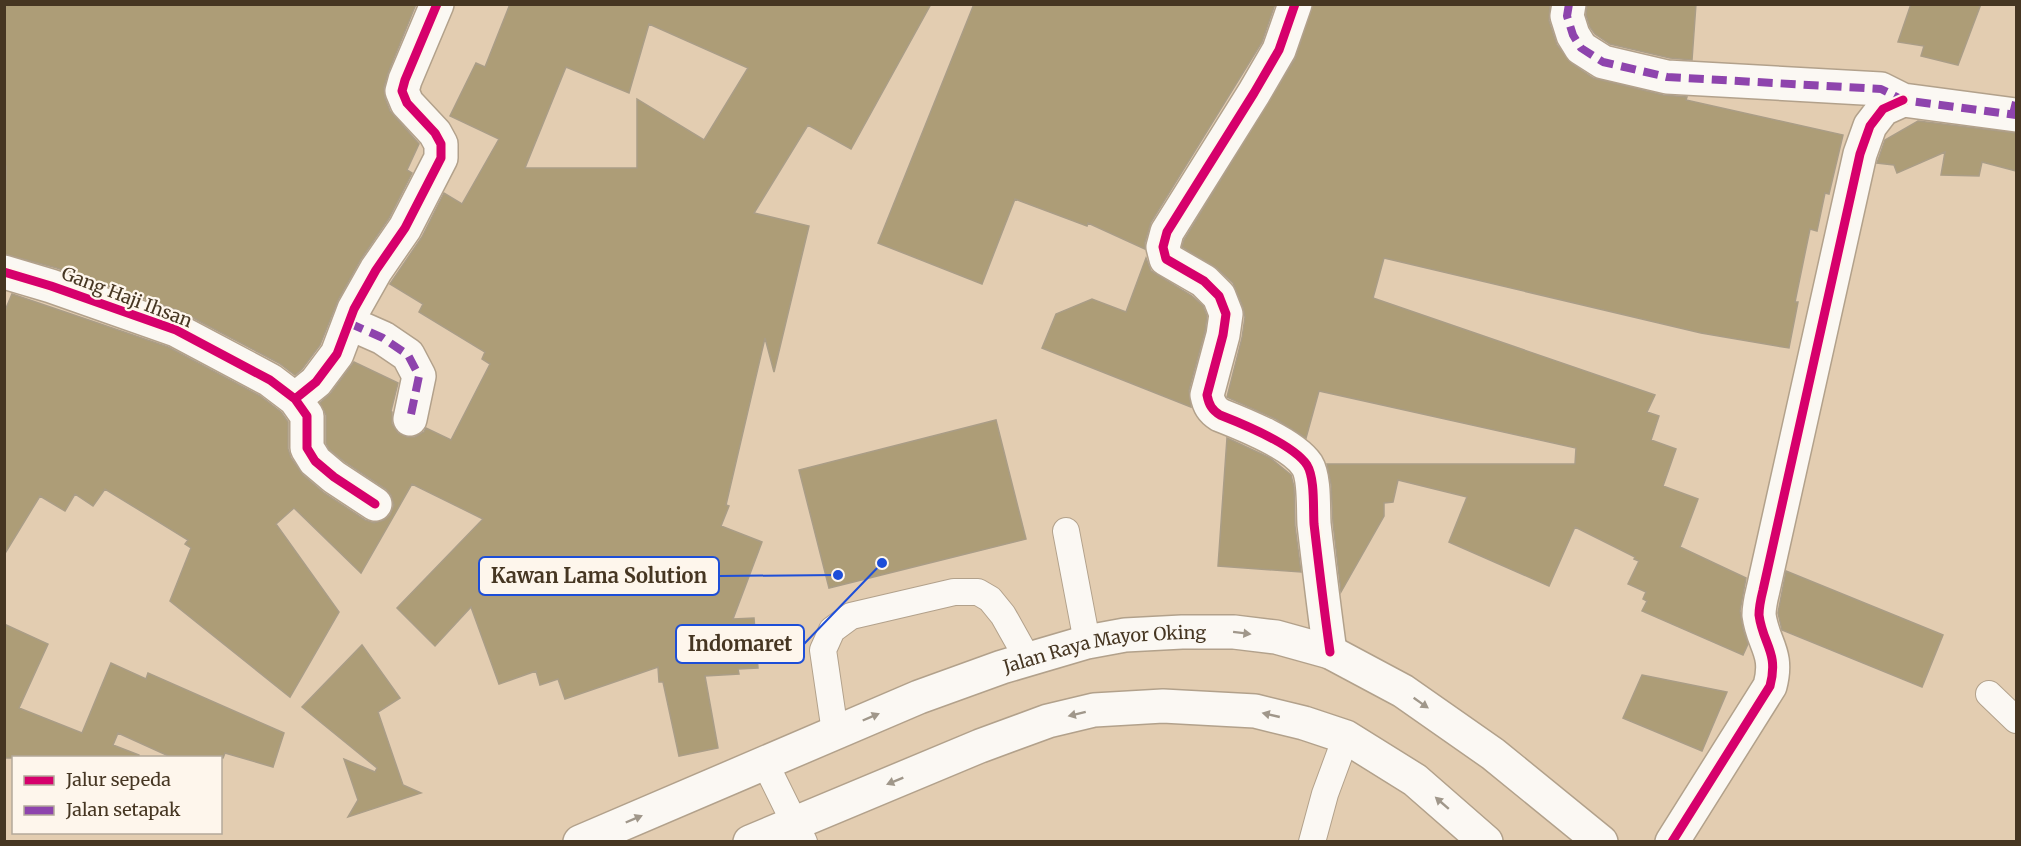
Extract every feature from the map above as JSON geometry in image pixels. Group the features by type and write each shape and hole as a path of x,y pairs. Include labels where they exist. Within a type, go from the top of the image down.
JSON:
{"street":[{"path":"375,504 334,477 315,461 307,448 307,416 295,399 316,382 337,354 349,323 376,270 405,228 441,158 442,150 435,133 406,103 402,91 437,4"},
{"path":"1295,4 1279,50 1167,232 1163,247 1166,259 1204,281 1219,296 1226,314 1223,335 1207,395 1208,404 1220,415 1280,444 1308,466 1330,652"},
{"path":"1569,4 1568,16 1577,42 1581,48 1603,62 1667,77 1881,89 1903,100 2015,111"},
{"path":"1671,842 1770,686 1774,671 1772,651 1759,613 1762,590 1860,154 1870,126 1883,109 1903,100"},
{"name":"Gang Haji Ihsan","path":"4,272 176,330 236,364 270,380 295,399"},
{"path":"349,323 383,338 408,355 418,375 410,419"},
{"name":"Jalan Raya Mayor Oking","path":"580,842 919,697 1025,660 1087,642 1125,635 1234,632 1276,637 1330,652 1403,691 1493,754 1601,842"},
{"path":"750,842 799,832 980,746 1048,721 1094,710 1163,706 1255,711 1304,723 1346,737 1415,780 1486,842"}],"lane":[{"path":"1066,531 1087,642"},
{"path":"835,732 823,650 832,630 851,616 954,592 978,592 990,599 1003,615 1021,647 1025,660"},
{"path":"1989,694 2016,720"},
{"path":"1312,842 1325,794 1346,737"},
{"path":"765,763 799,832"}],"building":[{"path":"4,4 416,4 384,87 390,111 419,144 407,170 412,173 389,218 361,259 338,300 320,345 295,375 279,363 182,312 57,268 4,254 6,166 4,166"},
{"path":"510,4 931,4 851,149 808,125 754,213 809,226 774,372 765,338 726,505 729,506 721,526 762,542 733,619 754,618 758,668 738,669 739,674 705,676 718,748 679,756 663,682 659,682 658,667 565,699 558,679 540,685 536,671 499,684 471,607 435,646 397,608 483,519 412,484 361,573 294,508 276,524 339,612 290,697 170,601 191,548 185,544 188,540 105,489 93,506 75,494 65,511 40,496 4,555 4,313 12,294 168,347 260,396 281,412 288,422 288,449 291,458 303,475 324,493 365,520 374,523 390,515 394,505 386,489 329,449 326,443 326,415 320,403 331,393 354,362 398,383 391,411 392,424 398,433 407,437 415,437 424,432 426,428 451,440 490,364 482,359 485,352 419,312 423,304 390,284 422,237 444,193 462,204 499,139 450,116 476,63 485,67","holes":["649,24 748,68 704,140 637,99 637,168 525,168 566,67 629,93"]},
{"path":"974,4 1275,4 1262,42 1151,222 1145,249 1088,223 1087,226 1015,199 982,284 878,243"},
{"path":"1313,4 1550,4 1549,21 1557,45 1571,63 1593,78 1663,95 1687,97 1686,100 1843,135 1829,194 1825,193 1817,231 1810,229 1795,302 1798,302 1789,348 1701,333 1384,258 1373,298 1655,395 1647,412 1659,416 1651,440 1676,449 1663,486 1698,499 1680,547 1746,578 1740,611 1748,644 1743,655 1642,611 1647,601 1643,599 1646,592 1628,584 1639,561 1634,559 1635,557 1575,527 1549,586 1449,542 1467,497 1398,480 1393,502 1384,503 1384,516 1341,592 1331,484 1327,464 1575,464 1576,448 1319,391 1306,438 1276,419 1227,397 1242,338 1245,317 1243,307 1233,283 1217,268 1182,247 1184,240 1295,59"},
{"path":"1587,4 1696,4 1692,60 1670,58 1610,44 1595,34 1590,27 1586,15"},
{"path":"1911,4 1981,4 1958,65 1921,56 1924,46 1898,42"},
{"path":"1918,121 2016,133 2016,171 1982,162 1979,176 1941,175 1945,152 1897,173 1894,165 1877,163 1885,140"},
{"path":"1146,258 1151,271 1192,296 1203,306 1207,316 1189,390 1191,407 1042,348 1056,314 1092,299 1126,312"},
{"path":"996,420 1026,539 829,588 799,470"},
{"path":"1227,438 1270,458 1291,475 1301,572 1218,566"},
{"path":"1786,571 1943,635 1922,687 1782,630 1778,613"},
{"path":"4,624 48,644 19,708 82,733 111,663 146,679 148,673 284,733 273,767 225,753 223,758 222,756 169,756 118,733 113,745 139,756 12,756 12,758 4,758"},
{"path":"362,645 400,698 378,712 403,785 421,793 348,817 358,800 344,759 375,772 377,768 302,707"},
{"path":"1642,675 1727,692 1702,751 1623,718"}],"marked path":[{"path":"1569,4 1567,16 1573,35 1581,48 1603,62 1667,77 1881,89 1903,100 2016,115"},
{"path":"2013,114 2016,102"},
{"path":"349,323 383,338 408,355 419,376 410,419"}],"cycle path":[{"path":"295,399 316,382 337,354 354,309 376,270 405,228 441,158 441,144 435,133 407,103 402,91 437,4"},
{"path":"1295,4 1279,50 1167,232 1163,247 1166,259 1204,281 1219,296 1226,314 1223,335 1207,395 1211,407 1220,415 1279,442 1300,457 1310,471 1314,524 1330,652"},
{"path":"1672,842 1770,686 1773,665 1761,625 1760,602 1860,154 1870,126 1883,109 1903,100"},
{"path":"4,272 176,330 270,380 295,399 307,416 307,448 315,461 334,477 375,504"}],"place":[{"name":"Indomaret","path":"882,563"},
{"name":"Kawan Lama Solution","path":"838,575"}]}
